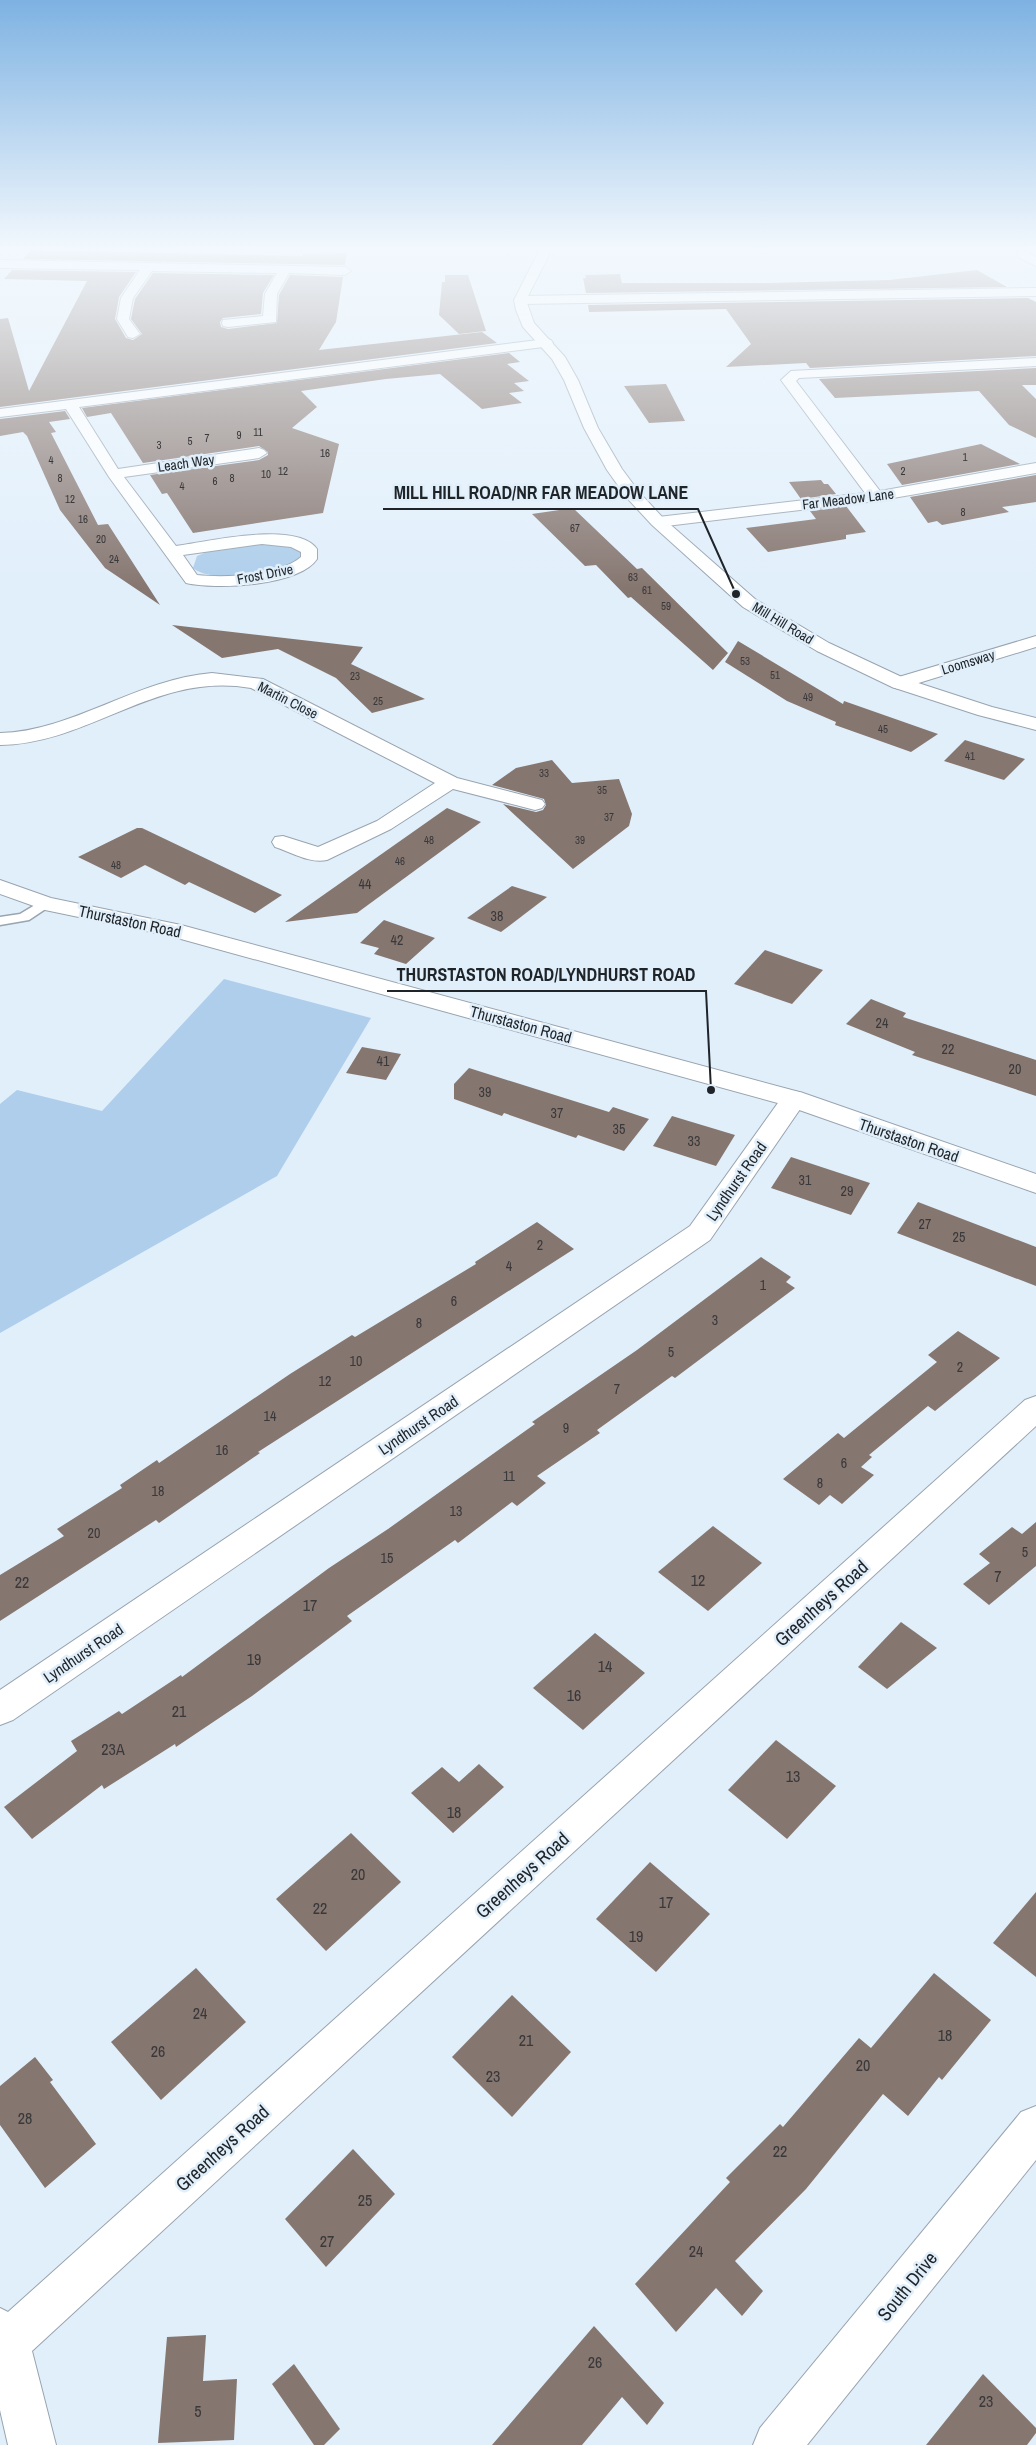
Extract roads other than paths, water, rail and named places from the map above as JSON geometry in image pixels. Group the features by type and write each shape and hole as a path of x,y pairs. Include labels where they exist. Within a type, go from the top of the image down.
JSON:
{"street":[{"path":"0,413 405,361"},
{"name":"Mill Hill Road","path":"558,361 571,380 591,428 615,470 633,496 658,522 749,603 823,647 899,683 985,711 1036,724"},
{"path":"876,496 788,380 796,374 1036,362"},
{"name":"Frost Drive","path":"70,404 114,474 192,579 213,582 284,572 299,568 308,562 310,555 309,549 301,543 277,538 173,552"},
{"name":"Leach Way","path":"114,474 259,453"},
{"name":"Far Meadow Lane","path":"658,522 876,496 1036,468"},
{"name":"Loomsway","path":"899,683 1036,641"},
{"name":"Martin Close","path":"0,739 32,736 67,725 169,686 206,679 233,679 256,683 450,782 535,804"},
{"path":"283,842 319,856 384,825 450,782"},
{"name":"Thurstaston Road","path":"0,887 45,903 173,930 794,1100 1036,1184"},
{"name":"Lyndhurst Road","path":"0,1709 700,1233 794,1100"},
{"name":"Greenheys Road","path":"4,2337 1036,1408"},
{"name":"South Drive","path":"777,2445 1036,2127"},
{"path":"4,2337 32,2445"}],"lane":[{"path":"0,922 24,917 45,903"}],"place":[{"name":"MILL HILL ROAD/NR FAR MEADOW LANE","path":"736,594"},
{"name":"THURSTASTON ROAD/LYNDHURST ROAD","path":"711,1090"}]}
